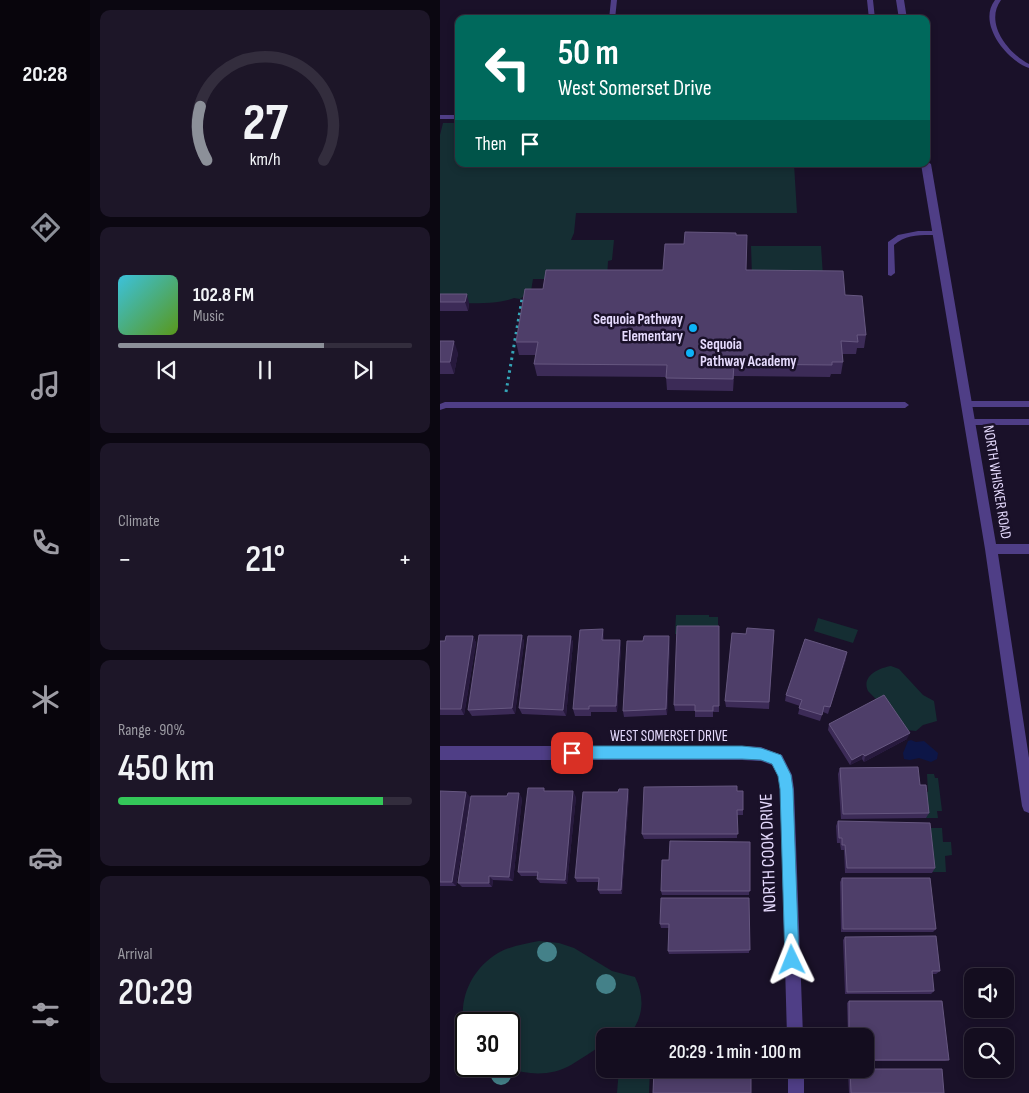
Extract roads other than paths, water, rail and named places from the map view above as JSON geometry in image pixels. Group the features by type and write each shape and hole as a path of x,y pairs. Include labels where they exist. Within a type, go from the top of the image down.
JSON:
{"street":[{"path":"900,0 902,15"},
{"name":"NORTH WHISKER ROAD","path":"926,167 971,422 1029,806"},
{"path":"991,549 1029,549"},
{"name":"WEST SOMERSET DRIVE","path":"440,753 742,753 761,754 777,760"},
{"name":"NORTH COOK DRIVE","path":"777,760 785,775 787,789 794,1028"},
{"path":"796,1078 796,1093"}],"lane":[{"path":"612,15 614,0"},
{"path":"870,0 872,15"},
{"path":"998,0 993,4 992,15 996,31 1015,58 1029,66"},
{"path":"440,117 455,117"},
{"path":"891,273 890,244 898,236 911,233 937,233"},
{"path":"967,404 1029,404"},
{"path":"440,407 445,405 905,405"},
{"path":"971,422 1029,422"}],"place":[{"name":"Sequoia Pathway Elementary","path":"693,328"},
{"name":"Sequoia Pathway Academy","path":"690,353"}]}
